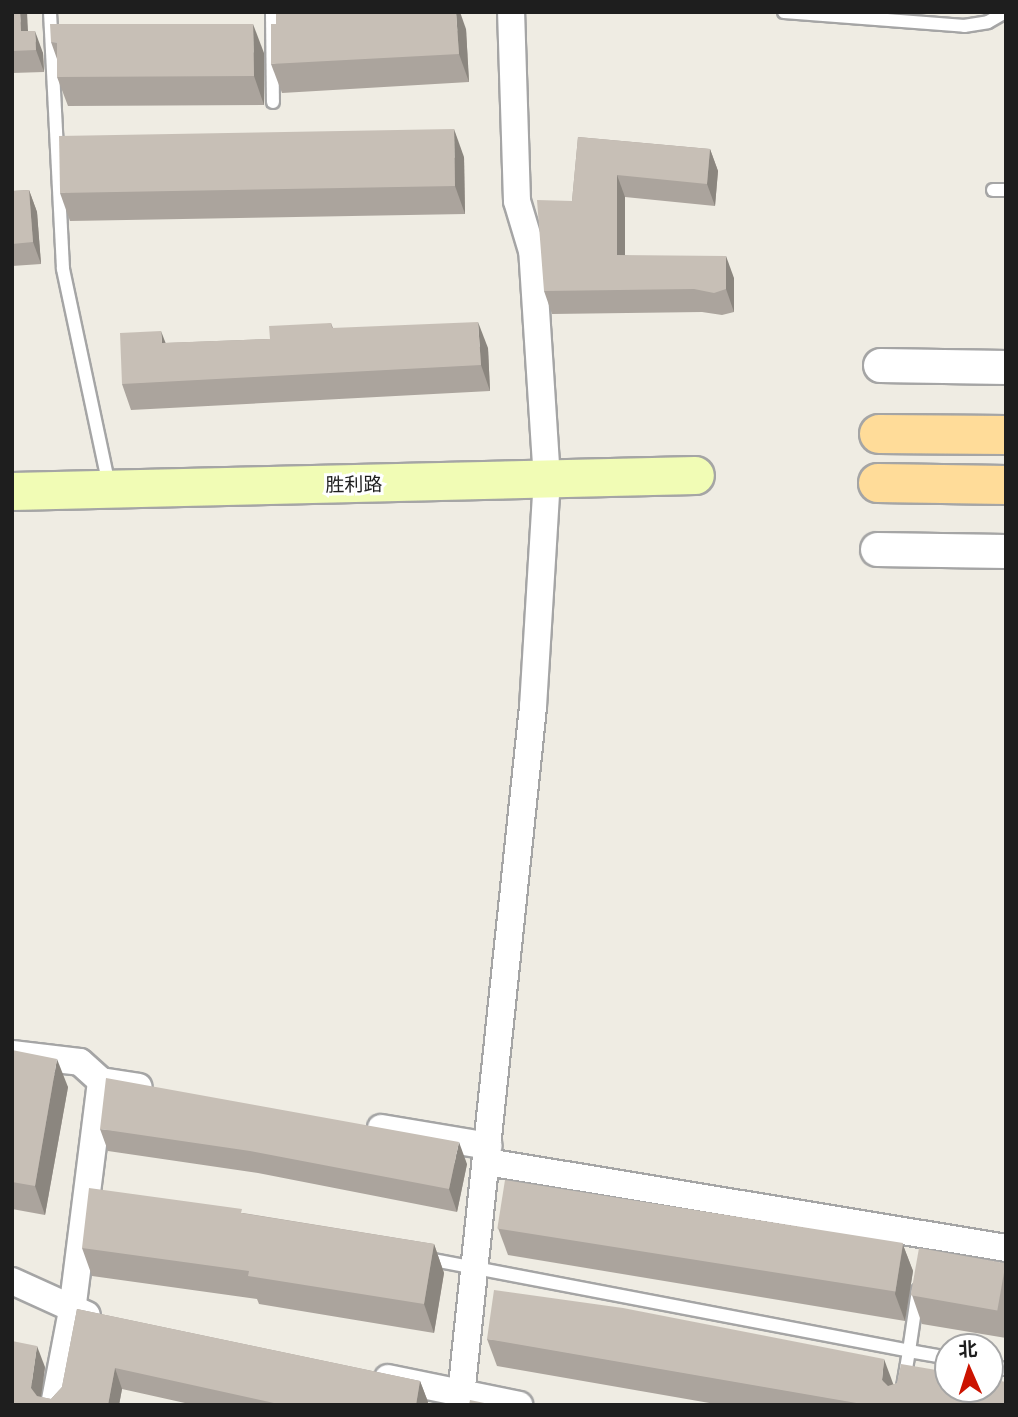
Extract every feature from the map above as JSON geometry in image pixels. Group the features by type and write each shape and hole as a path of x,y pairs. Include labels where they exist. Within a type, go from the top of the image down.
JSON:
{"main road":[{"path":"879,434 1006,435"},
{"name":"胜利路","path":"12,491 695,475"},
{"path":"878,483 1006,485"}],"street":[{"path":"461,1399 533,706 547,480 532,251 517,201 511,12"},
{"path":"880,365 1006,367"},
{"path":"877,549 1006,551"},
{"path":"12,1055 80,1062 92,1068 101,1081 93,1197 54,1405"},
{"path":"101,1081 168,1092"},
{"path":"355,1124 488,1154 926,1242 1006,1248"},
{"path":"12,1281 72,1311 112,1320"},
{"path":"368,1373 461,1399 519,1405"}],"lane":[{"path":"50,12 63,269 109,489"},
{"path":"272,12 273,102"},
{"path":"784,12 964,26 988,22 1005,12"},
{"path":"409,1255 934,1355"},
{"path":"900,1405 921,1274"}],"building":[{"path":"12,12 20,12 21,31 35,31 36,50 12,51"},
{"path":"276,12 456,12 459,54 271,64 271,24 276,24"},
{"path":"50,24 253,24 254,76 57,77 57,42 51,42"},
{"path":"454,129 455,186 60,193 59,136"},
{"path":"578,137 710,149 707,184 617,175 617,255 726,256 726,289 714,293 694,289 544,291 537,200 572,201"},
{"path":"29,190 33,242 12,244 12,191"},
{"path":"478,322 481,365 122,384 120,333 161,331 162,343 270,339 269,326 331,323 332,328"},
{"path":"12,1050 57,1059 35,1186 12,1182"},
{"path":"106,1078 459,1142 449,1189 250,1151 100,1129"},
{"path":"505,1180 903,1243 895,1291 497,1228"},
{"path":"89,1188 242,1209 241,1213 434,1244 424,1304 248,1276 249,1271 82,1248"},
{"path":"919,1248 1006,1263 997,1311 911,1295"},
{"path":"494,1290 623,1308 884,1359 882,1380 888,1386 897,1383 901,1364 934,1370 934,1403 1004,1403 1006,1382 1006,1405 868,1405 487,1339"},
{"path":"77,1309 420,1381 416,1405 283,1405 115,1368 108,1405 12,1405 12,1341 37,1346 31,1388 37,1396 51,1399 62,1387"},
{"path":"470,1400 494,1405 469,1405"}]}
